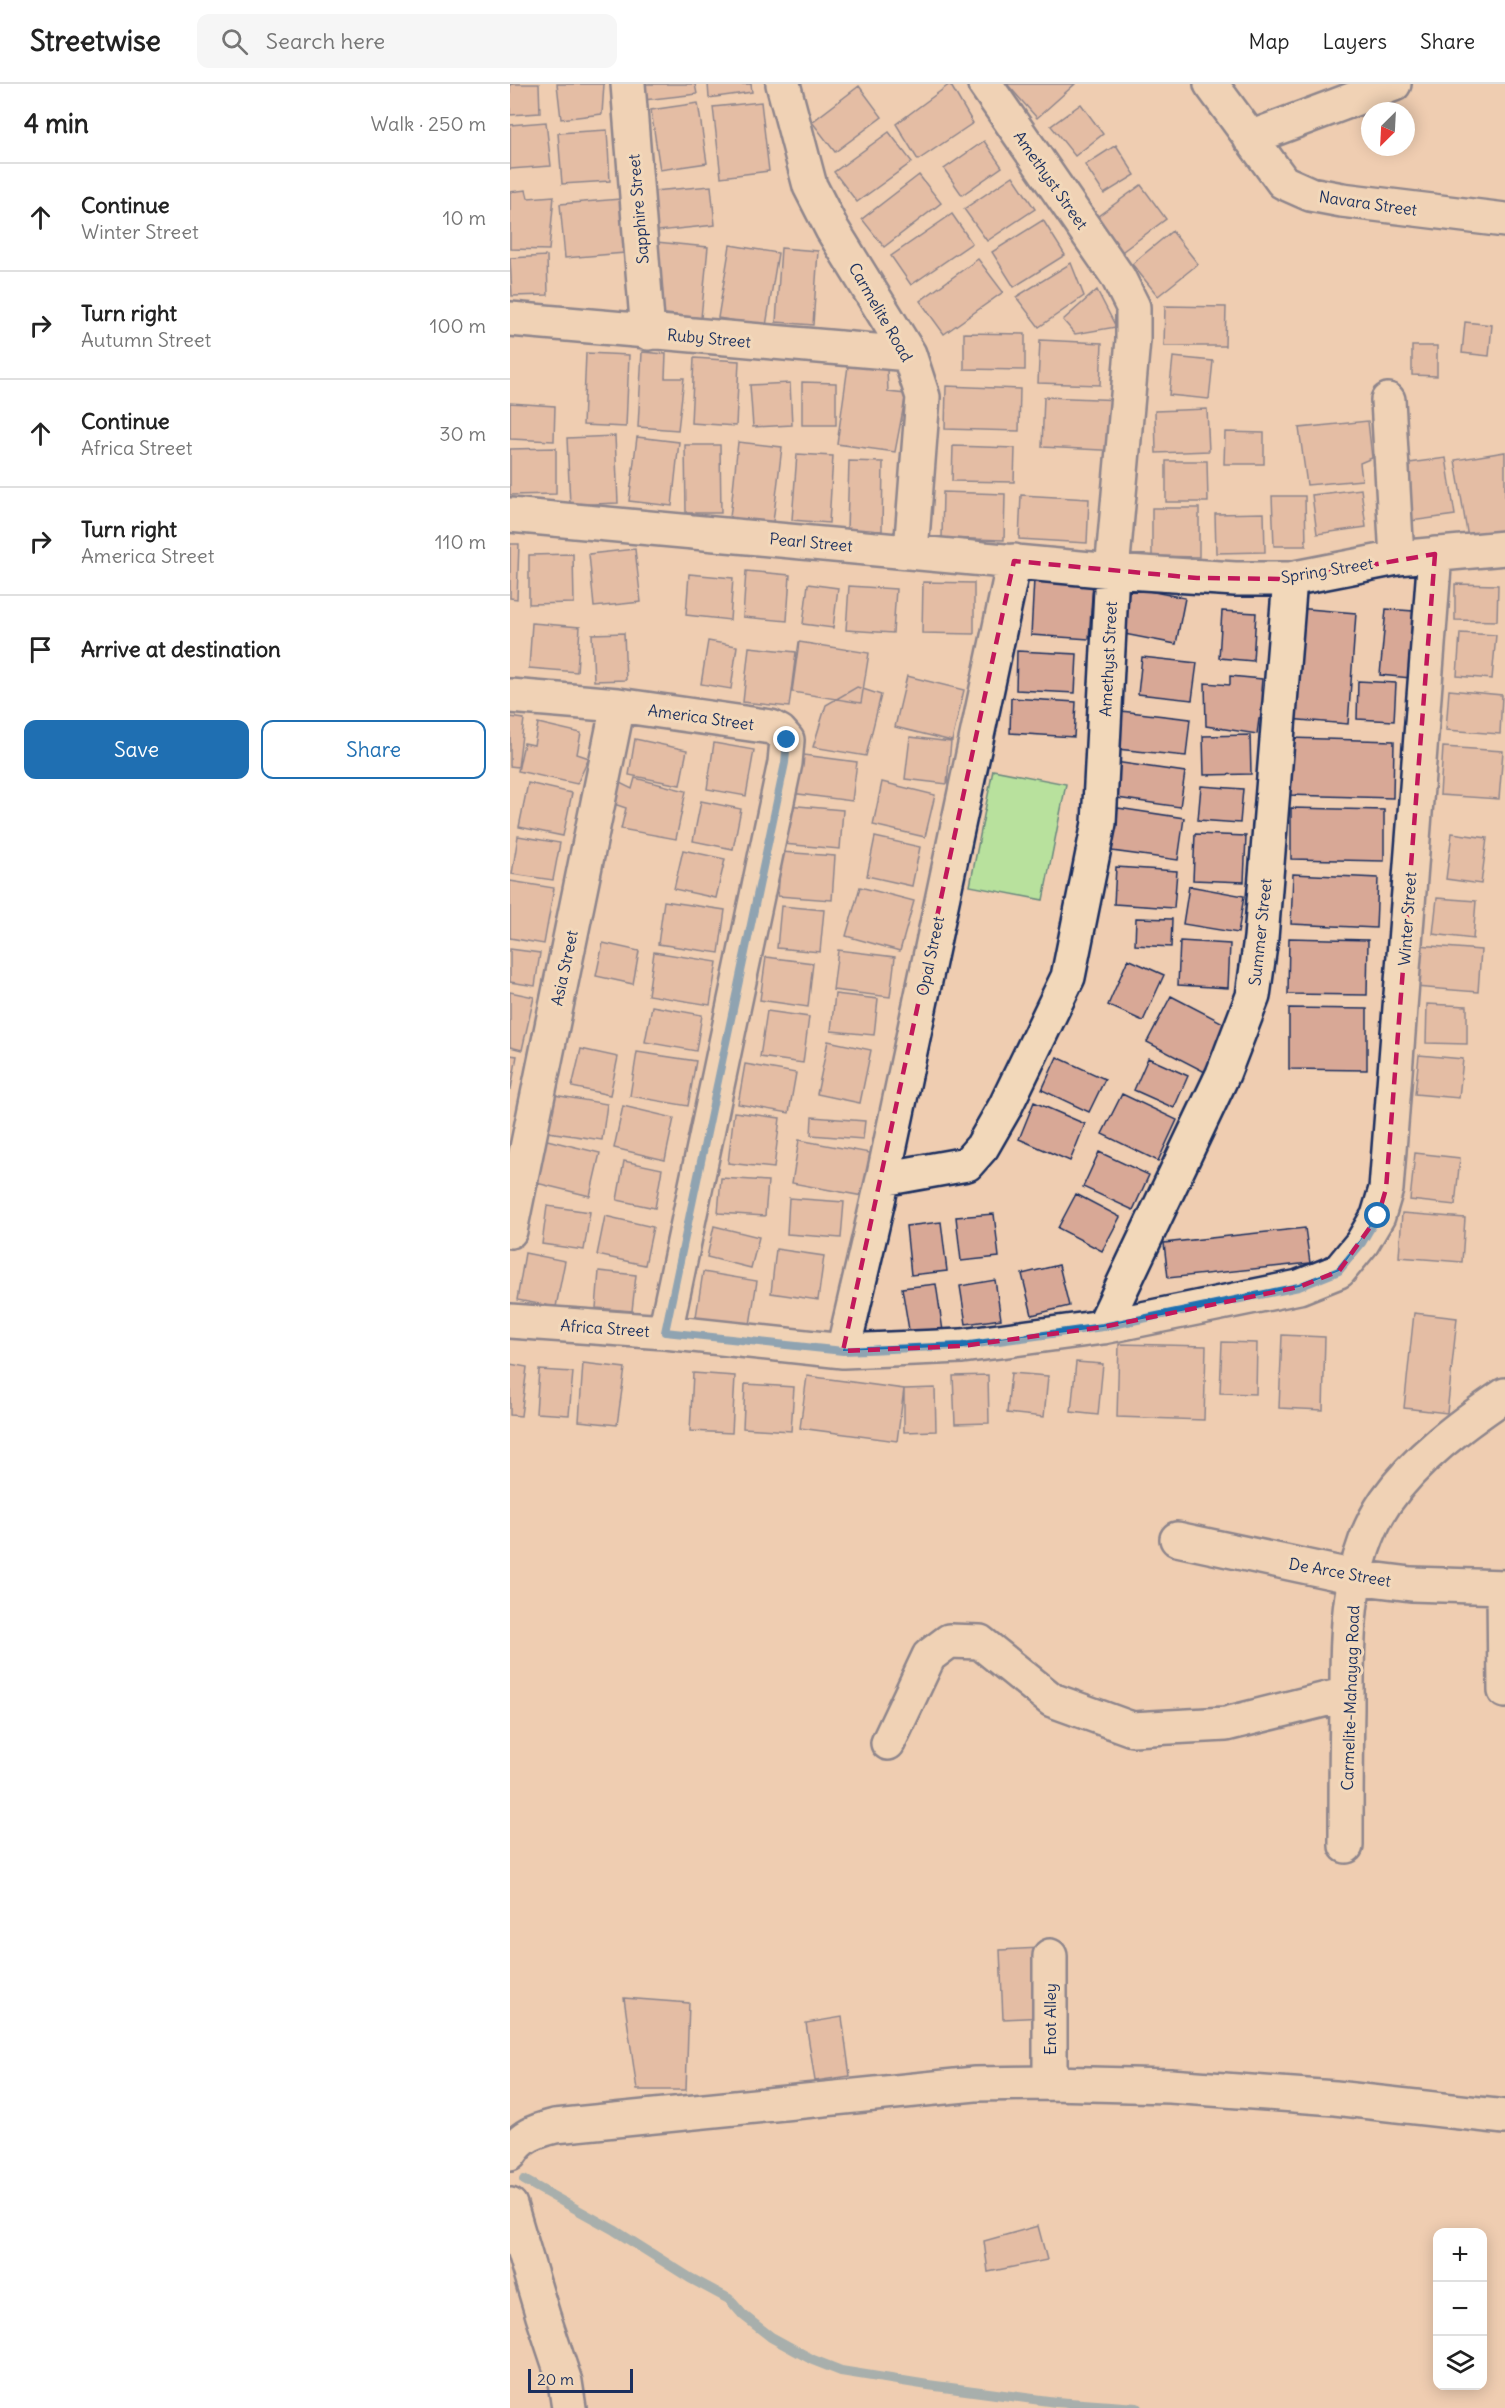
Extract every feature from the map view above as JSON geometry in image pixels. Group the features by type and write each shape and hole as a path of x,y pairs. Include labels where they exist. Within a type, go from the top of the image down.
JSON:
{"street":[{"name":"Sapphire Street","path":"628,84 648,333"},
{"name":"Carmelite Road","path":"783,84 810,186 832,229 909,354 923,397 911,551"},
{"name":"Amethyst Street","path":"883,1179 966,1164 982,1147 1005,1107 1068,977 1099,823 1112,571 1133,340 1133,307 1118,277 985,84"},
{"name":"Navara Street","path":"1211,84 1283,182 1310,194 1505,220"},
{"path":"1250,138 1395,84"},
{"name":"Ruby Street","path":"510,320 909,354"},
{"path":"1388,400 1396,558"},
{"name":"Pearl Street","path":"510,515 1112,571"},
{"name":"Spring Street","path":"1112,571 1197,578 1290,579 1396,558 1505,548"},
{"name":"Winter Street","path":"1339,1271 1362,1243 1378,1216 1386,1189 1435,554"},
{"name":"Opal Street","path":"843,1351 883,1179 1014,561"},
{"name":"Summer Street","path":"1103,1327 1209,1104 1253,996 1261,938 1290,579"},
{"name":"America Street","path":"510,696 618,705 771,727 787,740 785,763 665,1332"},
{"name":"Asia Street","path":"510,1231 618,705"},
{"name":"Africa Street","path":"510,1321 665,1332 843,1351 962,1346 1103,1327 1299,1287 1339,1271"},
{"name":"Carmelite-Mahayag Road","path":"1346,1846 1348,1647 1355,1577 1363,1549 1387,1501 1432,1451 1475,1415 1505,1395"},
{"name":"De Arce Street","path":"1177,1539 1355,1577 1411,1584 1504,1587"},
{"path":"1504,1587 1505,1691"},
{"path":"888,1743 929,1656 949,1641 980,1642 1052,1700 1132,1729 1226,1724 1347,1694"},
{"name":"Enot Alley","path":"1050,1956 1050,2083"},
{"path":"510,2154 517,2142 526,2136 555,2126 975,2084 1170,2086 1335,2098 1505,2117"},
{"path":"510,2205 543,2316 566,2382 569,2408"}],"highlighted area":[{"path":"1435,554 1386,1189 1378,1216 1339,1271 1299,1287 1103,1327 962,1346 843,1351 1014,561 1197,578 1290,579"}],"green space":[{"path":"993,770 1066,784 1043,900 970,886"}],"building":[{"path":"510,84 539,84 540,113 510,115"},
{"path":"557,84 604,84 602,114 561,119"},
{"path":"642,84 695,84 697,94 644,100"},
{"path":"708,84 751,84 752,92 709,98"},
{"path":"950,84 973,123 918,160 896,124"},
{"path":"1007,84 1075,84 1037,118"},
{"path":"859,86 882,117 835,152 812,122"},
{"path":"761,102 769,171 721,177 713,107"},
{"path":"698,103 707,163 660,170 651,110"},
{"path":"1081,104 1103,134 1075,156 1051,126"},
{"path":"546,122 551,166 510,169 510,125"},
{"path":"607,130 610,181 562,184 558,133"},
{"path":"889,132 912,162 857,202 834,172"},
{"path":"984,141 1002,167 962,195 944,169"},
{"path":"1116,145 1135,175 1104,194 1085,165"},
{"path":"919,175 941,203 884,247 862,219"},
{"path":"1013,176 1035,209 987,241 964,209"},
{"path":"1141,185 1166,219 1119,254 1094,219"},
{"path":"711,186 715,225 658,231 653,191"},
{"path":"526,190 528,198 554,196 549,250 510,249 510,192"},
{"path":"620,199 625,253 565,258 560,204"},
{"path":"952,214 972,243 911,285 891,256"},
{"path":"1043,220 1065,255 1014,287 992,252"},
{"path":"1172,231 1198,264 1158,296 1132,264"},
{"path":"656,242 708,247 701,318 649,312"},
{"path":"730,245 778,253 766,326 718,318"},
{"path":"781,248 818,251 813,325 776,322"},
{"path":"547,256 548,295 512,296 510,258"},
{"path":"978,259 1003,292 944,334 920,301"},
{"path":"1071,263 1084,296 1039,327 1016,297"},
{"path":"1097,290 1116,327 1075,334 1063,320"},
{"path":"1165,306 1226,307 1225,346 1164,346"},
{"path":"1465,322 1492,325 1489,356 1462,353"},
{"path":"964,333 1025,334 1025,370 964,369"},
{"path":"1040,340 1102,343 1100,385 1038,383"},
{"path":"1412,346 1437,346 1437,376 1412,375"},
{"path":"642,352 666,354 665,378 684,378 678,430 638,427"},
{"path":"586,353 629,355 626,427 583,425"},
{"path":"1173,357 1213,361 1209,399 1169,395"},
{"path":"694,358 739,361 736,426 691,423"},
{"path":"848,366 887,368 888,392 906,394 895,452 837,444"},
{"path":"802,382 836,383 836,425 802,425"},
{"path":"790,383 792,425 753,427 750,385"},
{"path":"946,386 1020,389 1019,431 945,429"},
{"path":"1044,397 1123,400 1121,451 1042,447"},
{"path":"510,403 555,406 554,441 510,439"},
{"path":"1207,409 1209,451 1156,453 1155,411"},
{"path":"1368,421 1372,458 1360,463 1362,480 1307,485 1299,428"},
{"path":"1225,432 1264,433 1264,464 1224,464"},
{"path":"615,436 618,503 570,505 567,438"},
{"path":"637,437 679,442 672,506 629,501"},
{"path":"738,442 782,447 773,522 730,518"},
{"path":"685,445 720,445 721,513 686,513"},
{"path":"953,446 1015,448 1014,482 952,481"},
{"path":"556,448 556,494 510,495 510,449"},
{"path":"1505,452 1505,531 1468,538 1455,460"},
{"path":"797,454 833,456 829,523 792,520"},
{"path":"1446,458 1455,515 1411,521 1402,464"},
{"path":"849,461 883,462 882,531 847,530"},
{"path":"1166,461 1207,461 1208,502 1166,502"},
{"path":"1361,489 1366,527 1317,534 1312,495"},
{"path":"943,492 1005,494 1004,540 942,538"},
{"path":"1021,495 1089,499 1087,543 1019,539"},
{"path":"1272,496 1305,496 1306,546 1274,546"},
{"path":"1152,508 1199,508 1199,557 1152,556"},
{"path":"1264,513 1265,552 1216,553 1215,514"},
{"path":"510,544 519,544 517,599 510,598"},
{"path":"635,549 641,602 594,607 589,554"},
{"path":"573,554 574,603 529,604 529,555"},
{"path":"746,571 790,575 787,621 743,617"},
{"path":"689,574 733,578 730,620 686,615"},
{"path":"1034,579 1093,583 1089,639 1031,635"},
{"path":"923,582 974,583 974,634 922,633"},
{"path":"808,584 838,588 833,628 803,624"},
{"path":"1455,584 1498,585 1497,621 1455,620"},
{"path":"849,586 896,589 893,633 846,630"},
{"path":"1128,587 1185,598 1176,644 1119,633"},
{"path":"1296,608 1356,613 1348,724 1288,719"},
{"path":"1386,609 1427,612 1421,679 1380,675"},
{"path":"1222,611 1256,613 1253,661 1219,658"},
{"path":"532,623 580,627 577,672 529,668"},
{"path":"624,633 626,680 594,681 592,634"},
{"path":"1460,633 1496,635 1492,679 1457,676"},
{"path":"708,641 737,646 731,689 701,684"},
{"path":"799,642 869,653 861,703 792,692"},
{"path":"749,647 796,652 789,707 743,702"},
{"path":"1017,651 1077,654 1075,693 1016,690"},
{"path":"1142,657 1197,663 1192,700 1138,694"},
{"path":"907,676 964,690 952,741 895,727"},
{"path":"1230,676 1262,679 1261,691 1270,693 1267,718 1259,719 1257,734 1206,726 1205,683 1230,685"},
{"path":"1358,681 1396,683 1394,721 1357,719"},
{"path":"857,687 881,695 866,756 813,747 826,705"},
{"path":"1449,690 1502,695 1500,734 1446,730"},
{"path":"1011,698 1076,702 1074,737 1010,733"},
{"path":"1121,711 1190,719 1186,756 1117,749"},
{"path":"510,717 524,719 518,767 510,766"},
{"path":"538,723 581,733 577,754 589,758 577,784 518,771 524,743 534,745"},
{"path":"1250,735 1251,774 1204,775 1203,736"},
{"path":"910,737 951,742 947,784 905,779"},
{"path":"1290,738 1394,741 1393,798 1288,795"},
{"path":"635,739 687,750 680,785 629,775"},
{"path":"714,743 754,750 746,796 707,789"},
{"path":"1443,747 1503,751 1499,799 1440,795"},
{"path":"796,754 857,762 852,801 791,793"},
{"path":"1115,762 1185,772 1180,807 1110,797"},
{"path":"635,778 686,791 676,839 621,829 626,808 611,803 618,782 632,789"},
{"path":"882,782 935,795 925,837 873,825"},
{"path":"528,783 572,793 563,836 519,827"},
{"path":"1201,786 1243,789 1240,823 1198,820"},
{"path":"701,801 741,809 733,849 693,841"},
{"path":"787,805 843,810 840,849 783,844"},
{"path":"1118,808 1184,818 1178,860 1112,851"},
{"path":"1291,808 1384,810 1384,861 1291,859"},
{"path":"1452,833 1487,838 1481,884 1446,879"},
{"path":"1195,834 1246,836 1244,882 1193,880"},
{"path":"518,836 560,843 553,880 512,874"},
{"path":"875,837 920,847 912,886 867,876"},
{"path":"683,850 725,859 716,898 674,889"},
{"path":"781,852 835,856 832,900 778,896"},
{"path":"1116,867 1177,871 1174,908 1114,904"},
{"path":"1293,874 1378,878 1376,928 1291,924"},
{"path":"510,881 554,888 544,944 510,938"},
{"path":"1189,886 1244,896 1238,933 1183,924"},
{"path":"860,887 914,901 900,951 846,936"},
{"path":"1437,898 1476,901 1473,939 1433,934"},
{"path":"664,901 725,910 719,953 658,944"},
{"path":"781,906 824,910 820,952 777,948"},
{"path":"1136,918 1172,919 1171,947 1135,945"},
{"path":"1289,938 1368,940 1367,995 1288,994"},
{"path":"1180,941 1230,944 1228,988 1178,985"},
{"path":"603,943 639,951 633,984 596,976"},
{"path":"1418,945 1481,950 1478,992 1415,987"},
{"path":"510,949 540,953 535,986 510,982"},
{"path":"838,950 895,957 890,997 833,990"},
{"path":"654,952 717,962 710,1005 648,995"},
{"path":"766,957 813,963 808,1007 760,1000"},
{"path":"1128,959 1164,975 1143,1021 1108,1005"},
{"path":"510,992 534,997 522,1050 510,1047"},
{"path":"835,994 878,999 874,1035 831,1031"},
{"path":"1171,996 1229,1026 1205,1072 1147,1042"},
{"path":"1427,1004 1467,1006 1467,1044 1426,1043"},
{"path":"652,1006 702,1015 696,1051 645,1042"},
{"path":"1289,1008 1367,1009 1367,1070 1289,1069"},
{"path":"767,1011 809,1017 803,1063 760,1057"},
{"path":"828,1041 871,1050 860,1103 817,1094"},
{"path":"581,1049 618,1057 610,1095 572,1087"},
{"path":"637,1052 696,1061 688,1106 630,1096"},
{"path":"510,1055 517,1056 511,1089 510,1089"},
{"path":"1419,1055 1463,1059 1459,1098 1415,1094"},
{"path":"1057,1057 1105,1079 1089,1112 1042,1090"},
{"path":"1148,1058 1188,1076 1174,1108 1134,1090"},
{"path":"745,1064 796,1073 789,1113 738,1104"},
{"path":"1122,1094 1177,1120 1158,1161 1102,1134"},
{"path":"554,1095 607,1104 602,1140 548,1132"},
{"path":"1034,1102 1085,1124 1070,1161 1019,1139"},
{"path":"623,1106 674,1118 665,1160 614,1148"},
{"path":"734,1112 780,1118 774,1168 728,1163"},
{"path":"812,1117 865,1121 863,1139 811,1135"},
{"path":"539,1138 600,1153 590,1196 528,1181"},
{"path":"799,1140 870,1153 863,1196 792,1183"},
{"path":"1099,1152 1149,1175 1133,1210 1083,1187"},
{"path":"1415,1153 1460,1158 1455,1205 1410,1200"},
{"path":"624,1161 662,1169 655,1208 617,1200"},
{"path":"721,1178 768,1181 765,1216 718,1213"},
{"path":"1076,1194 1120,1217 1102,1251 1058,1228"},
{"path":"789,1198 844,1202 841,1238 787,1234"},
{"path":"547,1206 590,1212 584,1250 542,1244"},
{"path":"1402,1213 1465,1218 1462,1262 1399,1257"},
{"path":"994,1214 999,1257 961,1261 956,1217"},
{"path":"605,1216 653,1227 645,1265 597,1255"},
{"path":"941,1222 947,1271 911,1275 906,1226"},
{"path":"714,1226 759,1237 751,1268 707,1257"},
{"path":"1305,1228 1310,1263 1168,1278 1164,1243"},
{"path":"776,1249 824,1256 818,1300 771,1293"},
{"path":"525,1253 565,1261 556,1307 517,1300"},
{"path":"1059,1265 1069,1306 1032,1315 1022,1274"},
{"path":"599,1271 636,1275 632,1311 596,1308"},
{"path":"703,1272 757,1281 749,1331 695,1323"},
{"path":"995,1280 1001,1319 966,1324 960,1286"},
{"path":"936,1284 943,1331 910,1336 902,1288"},
{"path":"1414,1313 1457,1318 1447,1413 1404,1408"},
{"path":"1282,1335 1325,1337 1323,1410 1279,1408"},
{"path":"1222,1342 1257,1343 1256,1394 1220,1393"},
{"path":"1119,1344 1206,1346 1204,1420 1117,1417"},
{"path":"1076,1362 1103,1364 1098,1415 1071,1412"},
{"path":"583,1363 625,1368 617,1425 579,1421"},
{"path":"510,1364 527,1367 521,1416 510,1415"},
{"path":"539,1370 573,1372 569,1415 536,1413"},
{"path":"693,1373 735,1376 732,1433 690,1431"},
{"path":"1011,1373 1048,1376 1044,1417 1007,1413"},
{"path":"988,1375 989,1423 955,1424 953,1376"},
{"path":"807,1376 904,1389 897,1441 800,1428"},
{"path":"745,1384 794,1387 791,1431 743,1428"},
{"path":"935,1388 936,1431 904,1432 904,1389"},
{"path":"1041,1948 1044,2017 1003,2019 1000,1950"},
{"path":"624,1998 689,2003 686,2090 637,2090"},
{"path":"842,2017 850,2076 815,2081 806,2023"},
{"path":"1038,2226 1047,2260 988,2272 984,2241"}],"waterway":[{"path":"524,2180 614,2230 690,2278 729,2299 743,2315 771,2337 813,2360 841,2371 1056,2402 1137,2408"}],"route":[{"path":"787,740 788,750 665,1332 843,1351 962,1346 1103,1327 1299,1287 1339,1271 1362,1243 1378,1216"}]}
